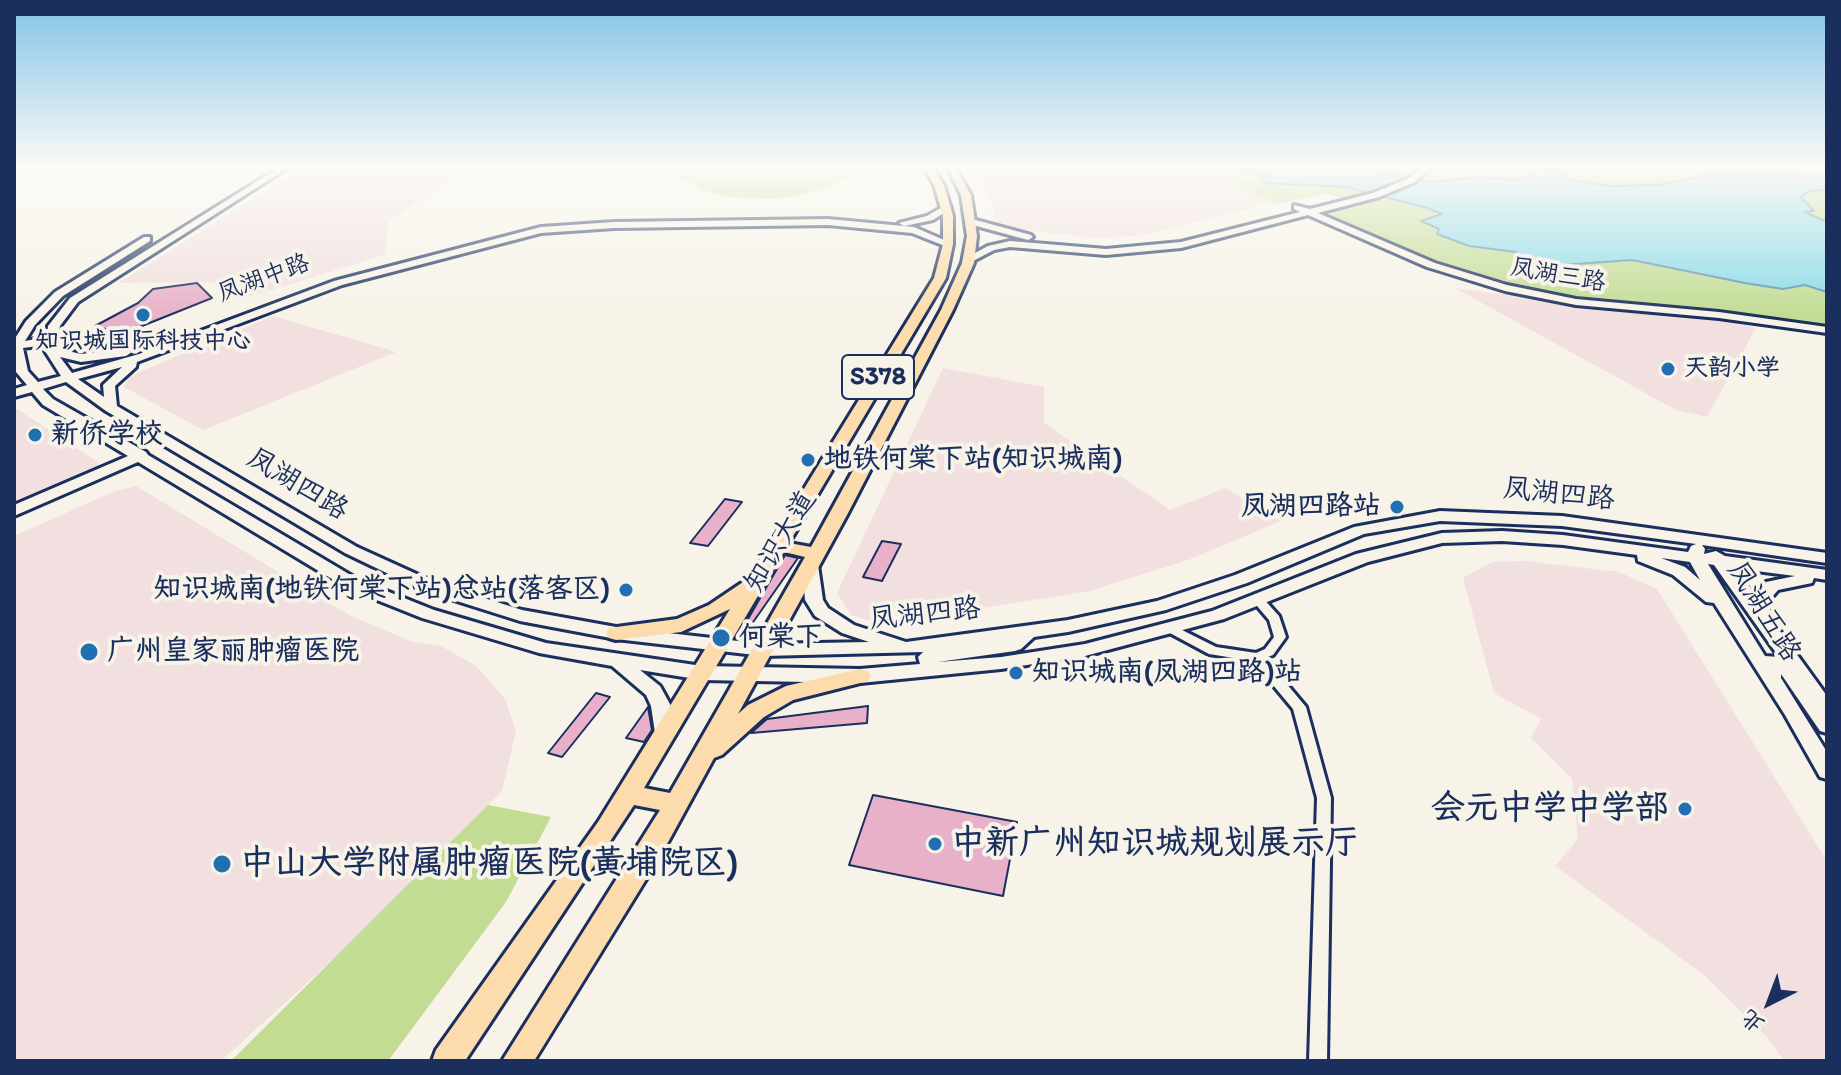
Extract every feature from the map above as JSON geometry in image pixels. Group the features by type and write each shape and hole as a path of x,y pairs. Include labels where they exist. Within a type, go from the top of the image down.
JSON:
{"main road":[{"name":"知识大道","path":"447,1061 628,794 940,278 948,244 947,217"},
{"name":"知识大道","path":"517,1061 703,759 947,310 969,259 971,217"},
{"path":"778,546 813,559"},
{"path":"616,633 681,625 716,609 760,578"},
{"path":"703,759 772,701 801,688 860,676"},
{"path":"628,794 677,804"}],"street":[{"path":"15,348 43,308 66,289 186,217"},
{"path":"68,375 51,351 54,326 63,310 97,283 204,217"},
{"name":"凤湖中路","path":"68,375 327,280 537,226 588,221 783,217"},
{"name":"凤湖中路","path":"794,217 905,226 928,233 948,244"},
{"name":"凤湖中路","path":"14,393 25,383 143,357 338,283 541,230 795,222 905,226 931,217"},
{"path":"969,259 996,246 1024,240 1141,244 1254,217"},
{"path":"972,222 1024,240 1106,252 1153,250 1288,217"},
{"name":"凤湖三路","path":"1321,217 1431,265 1505,288 1576,302 1719,315 1827,330"},
{"path":"176,335 190,339"},
{"path":"15,348 52,340"},
{"path":"52,340 64,354 81,358 108,356 159,343"},
{"path":"15,348 25,383"},
{"path":"91,428 118,412 112,379 143,357"},
{"name":"凤湖四路","path":"68,375 118,412 351,550 397,573 468,600 566,625 764,650 906,648 1028,632 1160,606 1241,579 1330,540 1386,523 1440,516 1524,518 1697,548"},
{"name":"凤湖四路","path":"25,383 91,428 353,584 428,614 545,649 702,673 860,676 1072,652 1172,629 1258,600 1350,563 1414,543 1472,537 1532,538 1827,558"},
{"path":"14,511 141,455"},
{"path":"1524,518 1532,538"},
{"path":"1596,543 1679,571 1704,588 1732,620"},
{"name":"凤湖五路","path":"1697,548 1721,560 1827,710"},
{"name":"凤湖五路","path":"1697,548 1732,620 1774,682 1827,771"},
{"path":"813,559 814,600 821,612 848,629 906,648"},
{"path":"1721,560 1827,577"},
{"path":"1761,614 1764,596 1772,586 1787,580 1827,577"},
{"path":"1172,629 1213,651 1257,657 1269,652 1280,637 1275,619 1258,600"},
{"path":"545,649 566,625"},
{"path":"931,670 927,657 1015,645 1028,632"},
{"path":"591,656 622,663 643,680 661,706 665,733"},
{"path":"1257,657 1299,707 1324,798 1318,1061"},
{"path":"1774,682 1769,661 1773,660 1784,664 1827,726"}],"shaded area":[{"path":"224,217 395,217 388,222 385,255 248,297 212,282 118,283"},
{"path":"995,217 1215,217 1147,235 1095,238 1007,228 996,223"},
{"name":"天韵小学","path":"1455,288 1599,308 1709,317 1756,328 1707,417 1676,410"},
{"path":"273,316 396,352 203,430 124,387 130,376"},
{"path":"943,368 1044,387 1044,423 1170,510 1225,488 1281,521 1188,560 1089,591 882,624 851,615 837,593"},
{"name":"新侨学校","path":"14,407 98,462 98,466 84,476 14,506"},
{"name":"中山大学附属肿瘤医院(黄埔院区)","path":"136,486 351,616 410,641 441,646 476,666 505,699 516,731 502,791 373,923 221,1061 14,1061 14,536 113,492"},
{"name":"会元中学中学部","path":"1525,561 1619,572 1657,589 1827,861 1827,1061 1784,1061 1768,1038 1704,975 1555,866 1578,839 1572,779 1531,738 1541,719 1494,693 1463,578 1492,562"}],"green space":[{"path":"1330,217 1827,217 1827,327 1722,312 1562,297 1512,288 1442,266"},
{"path":"488,805 551,817 506,902 388,1061 231,1061"}],"water":[{"path":"1432,217 1816,217 1827,222 1827,292 1805,285 1783,289 1745,283 1632,260 1562,265 1520,256 1516,252 1469,246 1437,234 1439,229 1421,221"}],"building":[{"name":"知识城国际科技中心","path":"197,283 212,298 122,334 95,326 138,303 153,289"},
{"path":"725,499 742,502 708,546 690,543"},
{"path":"882,541 901,544 882,581 863,577"},
{"path":"785,555 798,558 742,638 737,638"},
{"path":"596,693 610,697 562,757 548,753"},
{"path":"868,706 867,723 751,733 767,719"},
{"path":"648,707 652,730 644,742 626,738"},
{"name":"中新广州知识城规划展示厅","path":"873,795 1017,822 1003,896 849,865"}],"place":[{"name":"知识城国际科技中心","path":"143,315"},
{"name":"天韵小学","path":"1668,369"},
{"name":"新侨学校","path":"35,435"},
{"name":"地铁何棠下站(知识城南)","path":"808,460"},
{"name":"凤湖四路站","path":"1397,507"},
{"name":"知识城南(地铁何棠下站)总站(落客区)","path":"626,590"},
{"name":"何棠下","path":"721,638"},
{"name":"广州皇家丽肿瘤医院","path":"89,652"},
{"name":"知识城南(凤湖四路)站","path":"1016,673"},
{"name":"会元中学中学部","path":"1685,809"},
{"name":"中新广州知识城规划展示厅","path":"935,844"},
{"name":"中山大学附属肿瘤医院(黄埔院区)","path":"222,864"}]}
